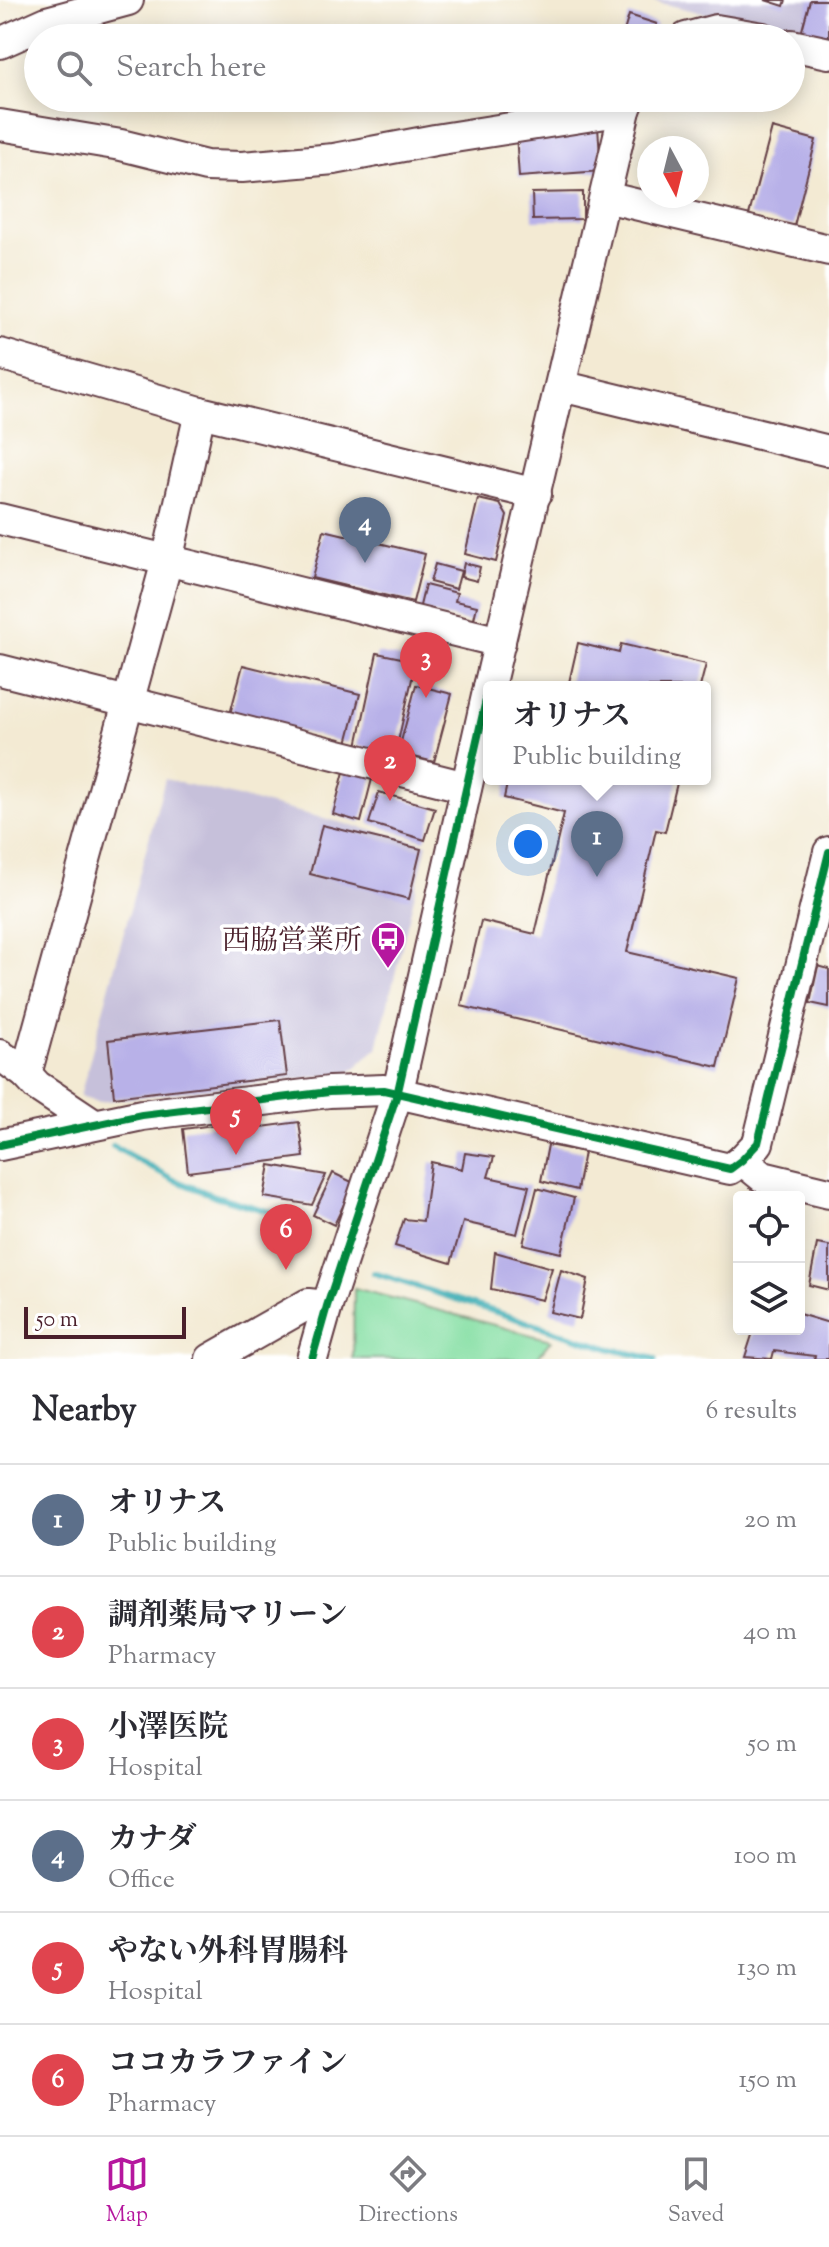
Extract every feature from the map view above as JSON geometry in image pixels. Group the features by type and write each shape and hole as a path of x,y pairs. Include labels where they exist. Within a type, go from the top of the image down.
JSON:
{"street":[{"path":"43,24 128,0"},
{"path":"0,43 24,32"},
{"path":"805,48 829,53"},
{"path":"0,125 121,145 206,166 242,167 334,159 585,112"},
{"path":"490,681 626,112"},
{"path":"605,197 829,250"},
{"path":"0,354 200,412 536,494"},
{"path":"561,386 829,451"},
{"path":"26,1074 167,561 200,412"},
{"path":"0,519 500,642"},
{"path":"0,670 466,787"},
{"path":"312,1359 398,1091 483,713"},
{"path":"0,1145 142,1115 329,1092 384,1090 730,1169 758,1143 829,852"},
{"path":"0,1055 37,1086 94,1124"},
{"path":"742,1160 763,1177 829,1193"},
{"path":"211,1359 308,1304 327,1306"}],"shaded area":[{"path":"647,0 829,0 829,42 805,36 805,24 751,24"},
{"path":"165,779 427,844 377,1048 349,1073 98,1102 80,1096"}],"green space":[{"path":"354,1288 551,1340 536,1359 353,1359"}],"building":[{"path":"765,0 786,0 784,6"},
{"path":"810,0 829,0 829,40 805,35 804,24"},
{"path":"629,15 657,24 626,24"},
{"path":"598,127 601,171 519,177 516,134"},
{"path":"772,128 816,140 794,226 749,215"},
{"path":"583,192 583,219 533,220 532,193"},
{"path":"478,499 500,504 507,516 496,562 465,554"},
{"path":"324,530 425,554 413,602 312,578"},
{"path":"464,563 480,567 477,581 461,577"},
{"path":"435,564 461,571 456,589 430,582"},
{"path":"425,585 457,593 455,601 477,606 473,623 419,610"},
{"path":"578,643 619,653 621,644 706,664 702,681 569,681"},
{"path":"377,653 416,661 395,755 357,746"},
{"path":"243,665 360,694 347,743 230,714"},
{"path":"416,685 452,694 434,762 398,753"},
{"path":"345,768 373,775 361,822 333,814"},
{"path":"507,785 677,785 665,832 656,830 627,952 739,978 718,1067 461,1006 481,921 535,934 564,813 504,798"},
{"path":"379,792 435,808 425,840 369,823"},
{"path":"322,825 421,849 409,899 310,874"},
{"path":"818,966 829,969 829,1007 810,1003"},
{"path":"280,1020 287,1076 114,1097 108,1040"},
{"path":"244,1121 262,1127 299,1122 304,1157 188,1172 183,1129"},
{"path":"548,1145 584,1152 577,1190 541,1181"},
{"path":"465,1153 494,1157 488,1177 529,1186 517,1234 463,1222 451,1263 395,1246 404,1219 423,1221 431,1162 462,1169"},
{"path":"270,1165 326,1175 312,1205 264,1197"},
{"path":"333,1173 354,1183 334,1225 313,1215"},
{"path":"537,1188 574,1198 561,1253 523,1244"},
{"path":"817,1244 829,1246 829,1290 809,1285"},
{"path":"495,1252 552,1268 542,1300 491,1289"},
{"path":"561,1270 588,1279 580,1319 550,1312"},
{"path":"805,1316 829,1323 829,1359 774,1351 772,1359 745,1357 752,1335 805,1335"}],"waterway":[{"path":"113,1146 174,1180 215,1196 288,1217"},
{"path":"374,1273 611,1349 655,1359"}],"cycle path":[{"path":"312,1359 398,1091 483,714"},
{"path":"0,1145 142,1115 329,1092 384,1090 730,1169 758,1143 829,852"}],"place":[{"name":"カナダ","path":"365,563"},
{"name":"小澤医院","path":"426,698"},
{"name":"調剤薬局マリーン","path":"390,801"},
{"name":"オリナス","path":"597,877"},
{"name":"西脇営業所","path":"388,970"},
{"name":"やない外科胃腸科","path":"236,1155"},
{"name":"ココカラファイン","path":"286,1270"}]}
